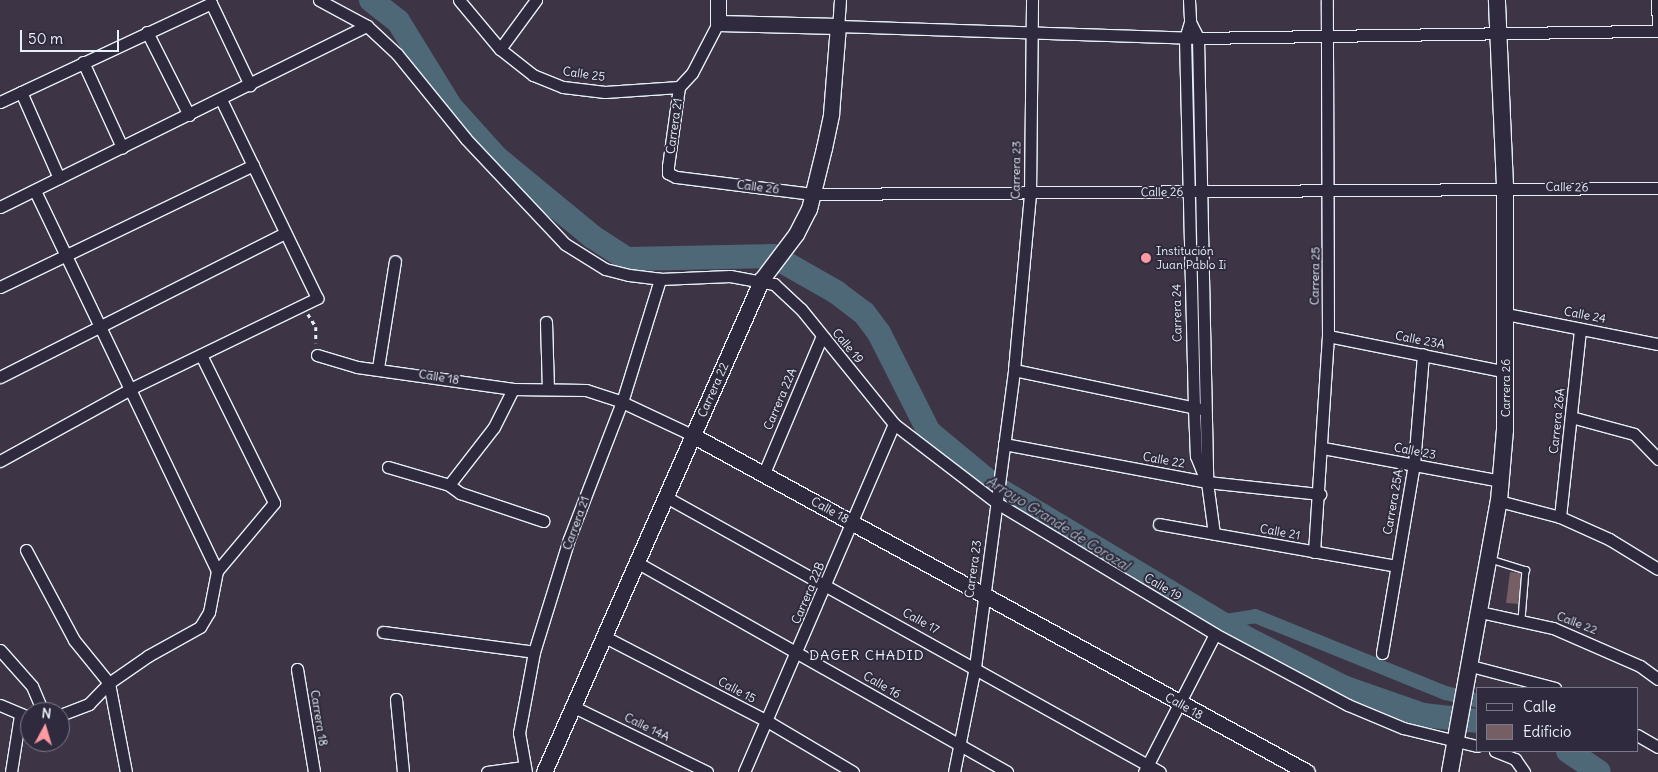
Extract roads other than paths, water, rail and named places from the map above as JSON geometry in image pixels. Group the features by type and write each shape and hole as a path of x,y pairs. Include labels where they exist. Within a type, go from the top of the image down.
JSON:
{"main road":[{"name":"Carrera 26","path":"1450,772 1471,666 1501,481 1506,372 1505,186 1497,0"}],"street":[{"path":"319,0 367,26 397,54 466,139 565,244 605,269 660,279 762,279"},
{"name":"Calle 25","path":"459,0 500,49 533,75 563,87 605,92 679,87"},
{"path":"500,49 536,0"},
{"name":"Carrera 21","path":"668,173 679,87 692,73 718,23 718,0"},
{"name":"Carrera 22","path":"544,772 762,279 796,234 813,194 831,114 840,0"},
{"name":"Carrera 23","path":"954,772 974,667 1014,370 1030,195 1032,0"},
{"name":"Carrera 24","path":"1189,0 1190,22 1184,38 1194,409 1196,456 1207,482"},
{"name":"Carrera 25","path":"1314,552 1323,448 1328,336 1330,188 1327,0"},
{"path":"718,23 1184,38 1498,36 1658,30 1657,0"},
{"path":"0,102 211,3 250,84"},
{"name":"Carrera 24","path":"1190,22 1198,38 1204,192 1207,482 1214,534"},
{"path":"0,207 367,26"},
{"path":"147,32 188,115"},
{"path":"83,62 122,147"},
{"path":"21,92 59,178"},
{"path":"0,461 132,388 303,307 317,298 221,98"},
{"path":"0,287 252,164"},
{"name":"Calle 26","path":"668,173 813,194 1030,195 1505,186 1658,188"},
{"path":"35,191 132,388 217,572"},
{"path":"0,377 286,233"},
{"path":"378,368 395,261"},
{"name":"Carrera 21","path":"524,769 519,733 534,652 569,539 622,402 660,279"},
{"name":"Calle 19","path":"762,279 785,292 894,424 997,497 1215,634 1348,705 1402,728 1457,734 1476,745"},
{"name":"Calle 24","path":"1506,314 1658,344"},
{"path":"546,322 548,388"},
{"name":"Carrera 26A","path":"1560,517 1580,328"},
{"name":"Carrera 22A","path":"764,473 822,336"},
{"name":"Calle 23A","path":"1328,336 1506,372"},
{"name":"Carrera 25A","path":"1382,653 1414,464 1423,354"},
{"path":"70,711 89,704 109,683 200,627 209,612 217,572 274,503 201,355"},
{"name":"Calle 18","path":"317,355 335,362 513,388 586,390 622,402 692,435 764,473 853,523 984,592 1180,705 1307,772"},
{"path":"1014,370 1194,409 1207,410"},
{"path":"450,485 494,427 513,388"},
{"path":"1571,416 1634,434 1658,458"},
{"name":"Carrera 22B","path":"744,772 797,653 894,424"},
{"name":"Calle 22","path":"1004,444 1207,482 1320,494"},
{"name":"Calle 23","path":"1323,448 1501,481"},
{"path":"388,467 450,485 460,493 543,522"},
{"name":"Calle 17","path":"666,498 826,584 974,667 1146,769 1160,772"},
{"path":"1499,501 1560,517 1609,539 1658,569"},
{"name":"Calle 21","path":"1159,524 1396,566"},
{"path":"26,550 74,640 109,683 126,772"},
{"name":"Calle 16","path":"638,563 1007,772"},
{"name":"Calle 22","path":"1480,612 1522,620 1600,646 1658,679"},
{"path":"383,632 534,652"},
{"path":"1146,769 1215,634"},
{"name":"Calle 15","path":"605,636 767,721 853,772"},
{"path":"0,650 32,686 39,702"},
{"path":"1471,666 1551,687"},
{"name":"Carrera 18","path":"297,670 314,772"},
{"path":"396,699 403,772"},
{"path":"0,705 20,714"},
{"name":"Calle 14A","path":"574,707 707,772"},
{"path":"10,772 20,735"},
{"path":"1638,737 1658,747"},
{"path":"1498,752 1515,759 1524,772"},
{"path":"487,772 524,769"}],"lane":[{"path":"1489,559 1526,570 1522,620"}],"waterway":[{"name":"Arroyo Grande de Corozal","path":"371,0 398,21 451,107 497,158 593,237 627,259 773,256 836,292 864,313 879,333 929,432 998,489 1244,637 1343,687 1423,715 1476,721"},
{"path":"1219,622 1255,616 1446,693 1476,701"},
{"name":"Arroyo Grande de Corozal","path":"1569,752 1599,772"}],"place":[{"name":"Institución Juan Pablo Ii","path":"1146,258"}],"district":[{"name":"DAGER CHADID","path":"867,655"}]}
